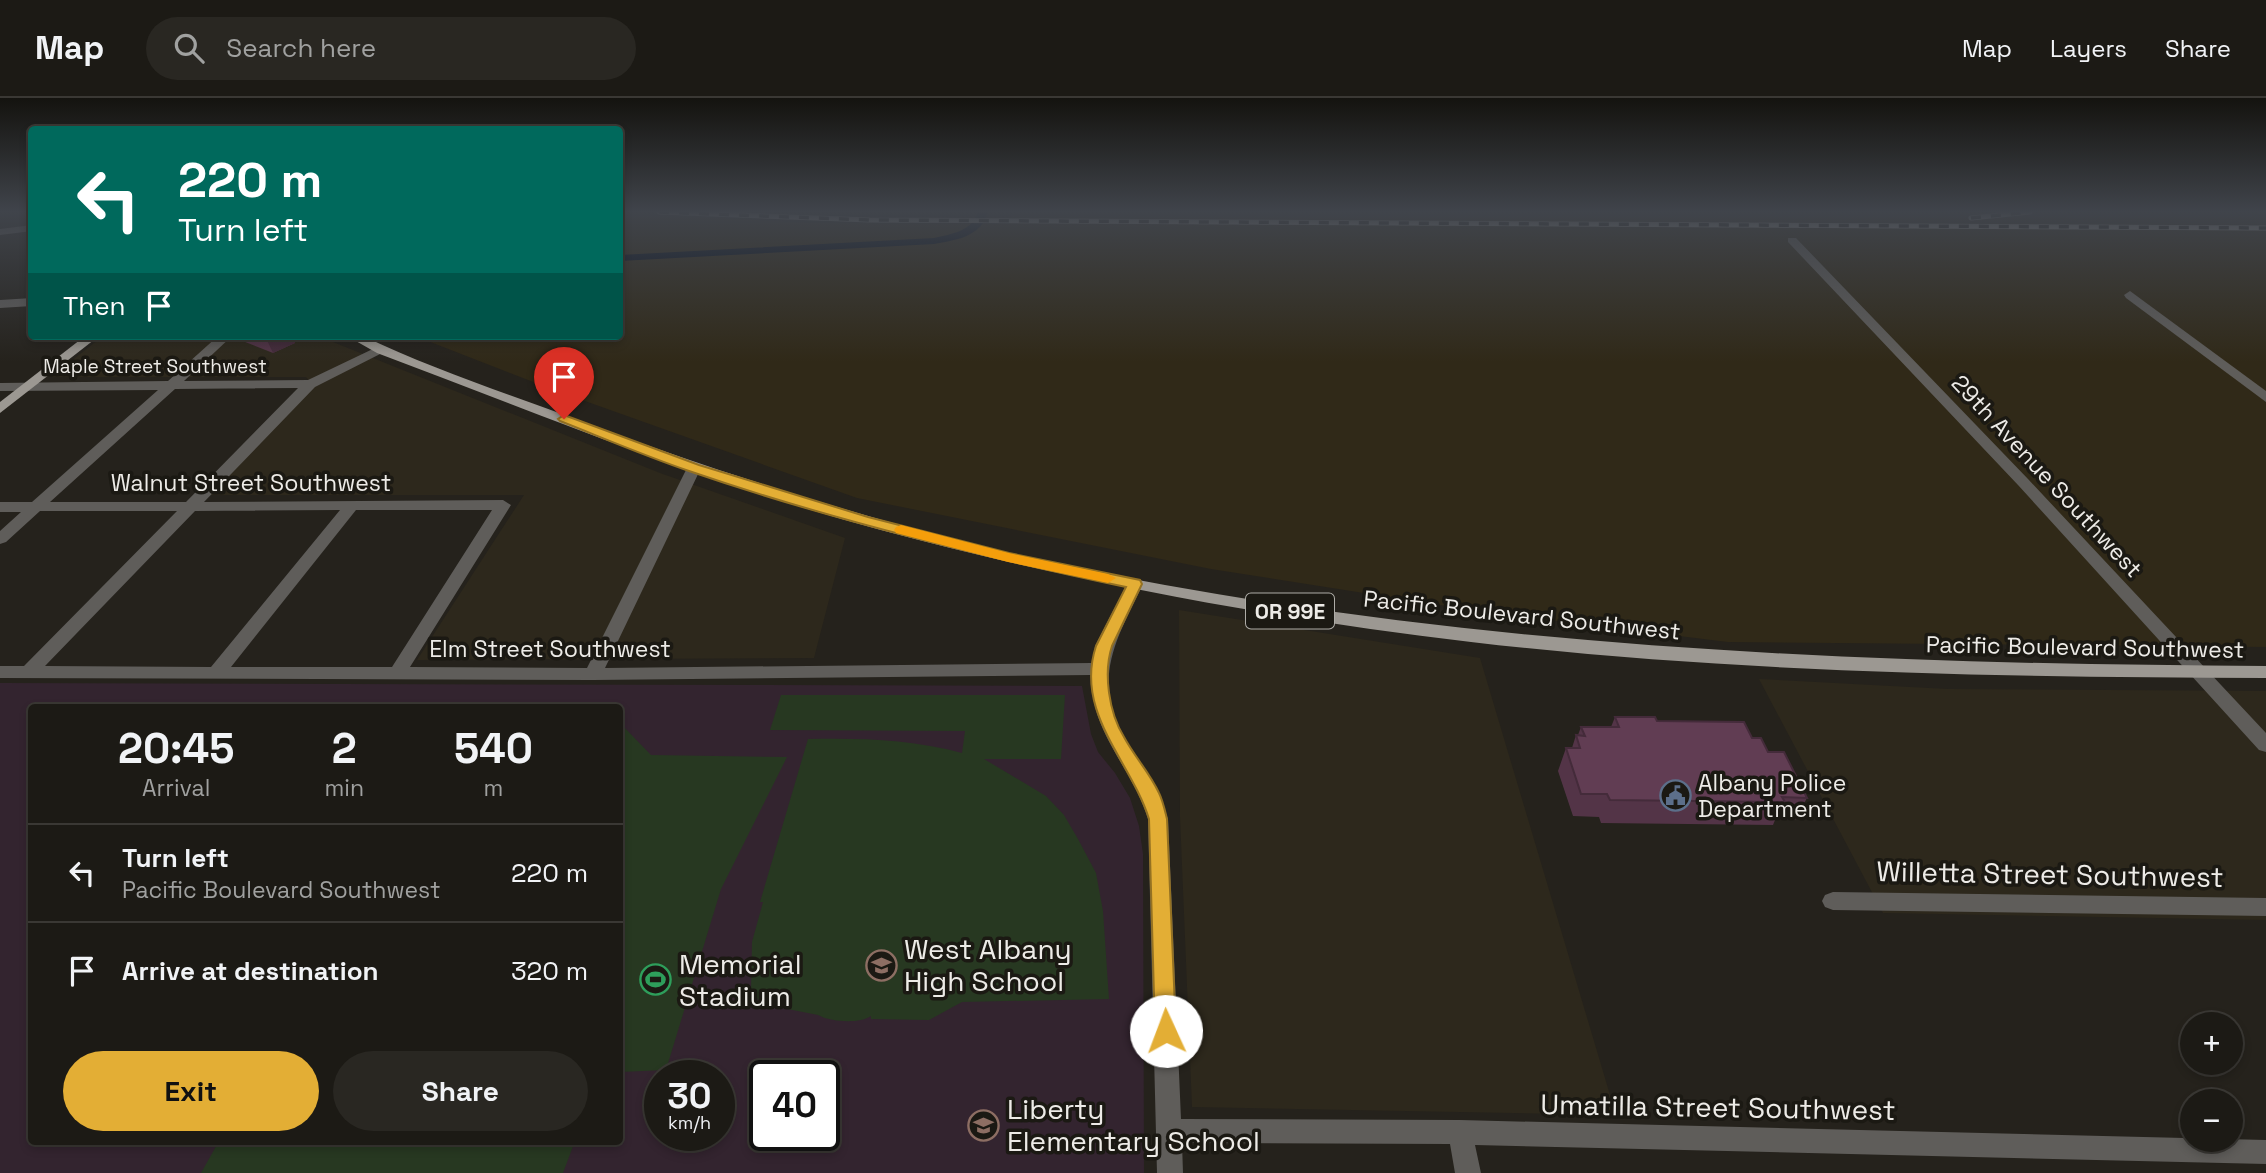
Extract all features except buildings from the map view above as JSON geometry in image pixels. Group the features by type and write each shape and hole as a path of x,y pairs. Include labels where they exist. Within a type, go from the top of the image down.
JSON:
{"main road":[{"path":"0,409 88,340"},
{"name":"Pacific Boulevard Southwest","path":"361,340 694,468 1008,557 1263,607 1413,629 1669,655 1865,667 2266,672"}],"street":[{"name":"29th Avenue Southwest","path":"1813,262 2023,482 2266,745"},
{"path":"2130,295 2266,398"},
{"path":"0,304 28,302"},
{"path":"0,539 221,340"},
{"path":"29,672 310,384 382,350"},
{"name":"Maple Street Southwest","path":"0,387 310,384"},
{"path":"593,674 694,468"},
{"path":"216,672 352,505"},
{"name":"Walnut Street Southwest","path":"0,507 503,505 397,673"},
{"path":"1135,584 1108,636 1100,657 1100,669 1108,721 1119,747 1150,793 1158,819 1170,1173"},
{"name":"Elm Street Southwest","path":"0,672 593,674 1100,669"},
{"name":"Willetta Street Southwest","path":"1833,901 2266,907"},
{"name":"Umatilla Street Southwest","path":"1168,1130 1460,1132 2266,1152"},
{"path":"1460,1132 1468,1173"}],"shaded area":[{"path":"623,262 2266,262 2266,647 1728,642 1491,613 1211,569 857,498 554,390 425,340 623,340"},
{"path":"98,340 328,340 660,473 845,538 814,658 417,660 524,495 207,495 314,386 306,377 51,377"},
{"path":"1179,610 1480,658 1616,1115 1192,1107 1180,817"},
{"path":"1759,679 1948,689 2266,691 2266,920 1883,913"},
{"name":"West Albany High School","path":"0,683 1082,686 1091,734 1098,752 1130,798 1139,826 1143,854 1144,1173 0,1173"}],"green space":[{"path":"781,695 1065,695 1061,759 984,759 1046,796 1064,815 1096,873 1103,911 1109,999 962,1002 929,1020 871,1019 871,1016 860,1020 837,1021 762,1004 751,991 752,942 763,902 760,902 808,739 885,740 962,753 965,731 770,730"},
{"name":"Memorial Stadium","path":"623,726 651,755 787,757 721,889 669,1060 644,1060 644,1071 623,1072"},
{"path":"217,1145 574,1145 563,1173 201,1173"}],"slow traffic":[{"path":"901,530 1008,557 1108,578"}],"place":[{"name":"Albany Police Department","path":"1675,796"},
{"name":"West Albany High School","path":"881,965"},
{"name":"Memorial Stadium","path":"656,980"},
{"name":"Liberty Elementary School","path":"984,1125"}],"route":[{"path":"564,419 694,468 863,520 1008,557 1135,584 1100,657 1100,681 1104,708 1113,735 1150,793 1158,819 1166,1031"}]}
